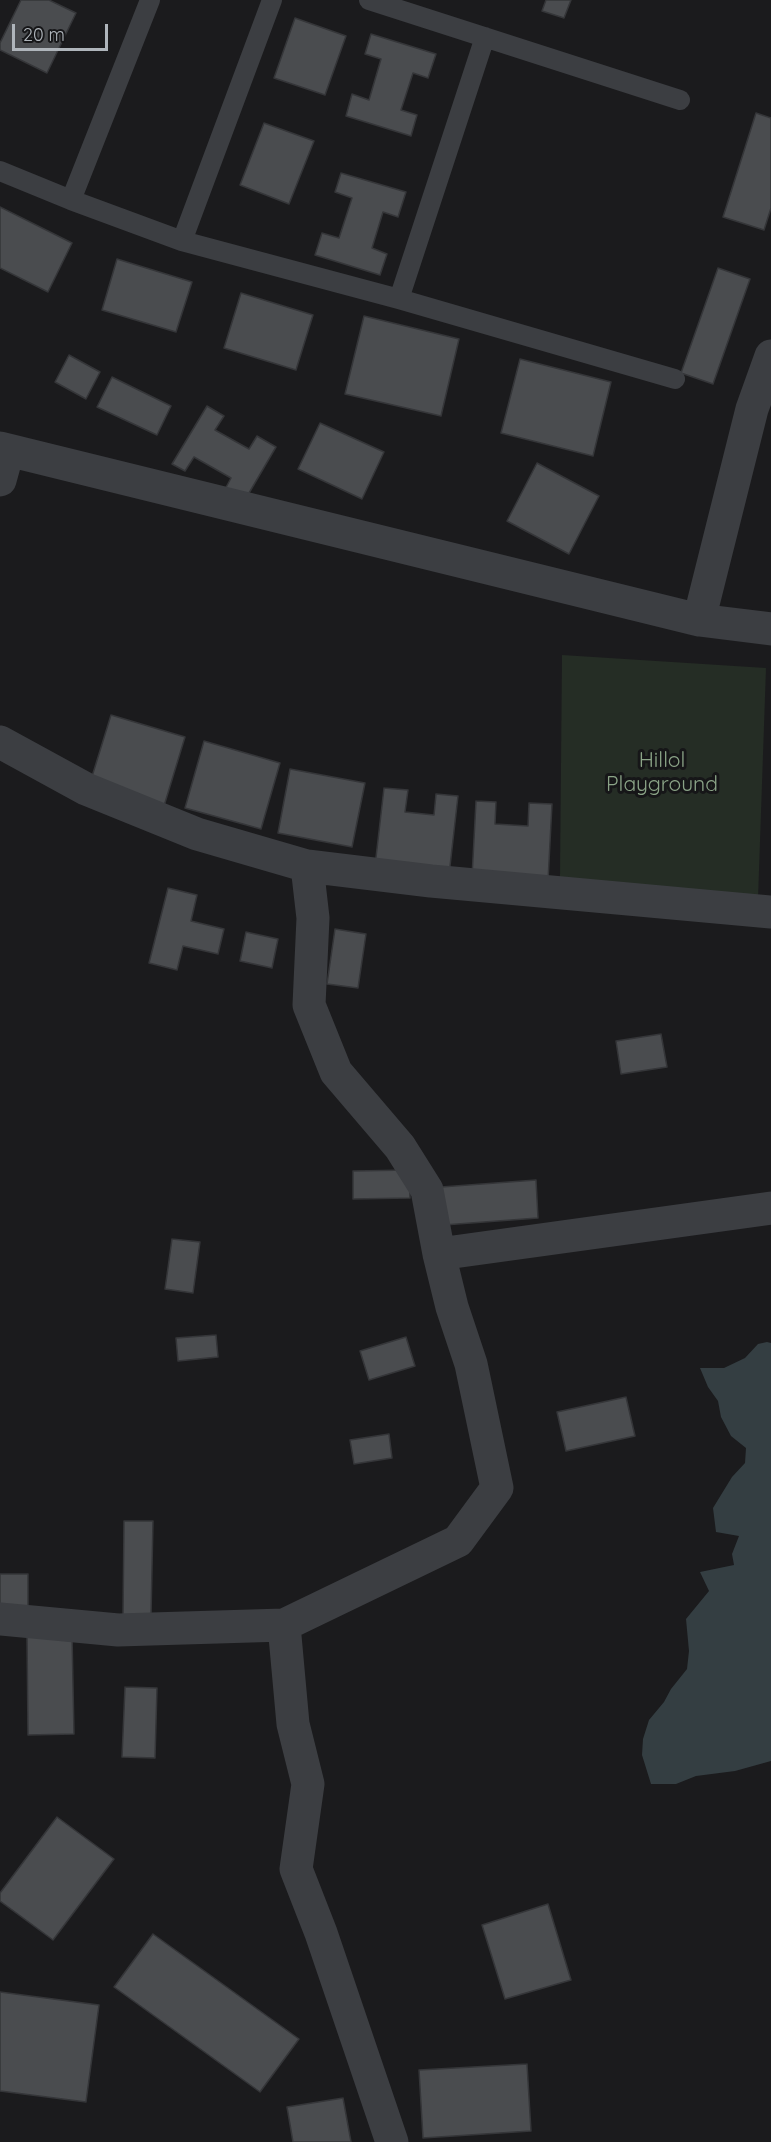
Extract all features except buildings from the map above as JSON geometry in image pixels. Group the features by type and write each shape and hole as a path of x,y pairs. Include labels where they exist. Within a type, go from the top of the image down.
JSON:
{"street":[{"path":"699,620 752,409 771,356"},
{"path":"3,459 699,620 771,629"},
{"path":"0,742 86,789 130,807 197,834 307,866 431,881 771,912"},
{"path":"0,1619 118,1630 284,1625 458,1541 497,1488 471,1364 452,1307 439,1254 428,1190 400,1147 336,1072 309,1005 313,918 307,866"},
{"path":"439,1254 771,1208"},
{"path":"284,1625 293,1724 308,1784 296,1869 321,1933 392,2142"}],"lane":[{"path":"71,200 150,0"},
{"path":"182,241 272,0"},
{"path":"369,0 680,100"},
{"path":"399,299 485,37"},
{"path":"0,171 182,241 399,299 675,379"}],"green space":[{"name":"Hillol Playground","path":"562,655 766,668 758,899 560,877"}],"shaded area":[{"path":"771,1343 771,1761 735,1771 696,1776 676,1784 651,1784 642,1755 643,1739 649,1720 687,1669 689,1651 686,1619 709,1591 700,1572 734,1565 732,1554 739,1536 716,1532 713,1508 732,1477 745,1463 746,1448 731,1436 721,1417 718,1401 708,1387 700,1368 724,1368 745,1358 758,1344"}]}
